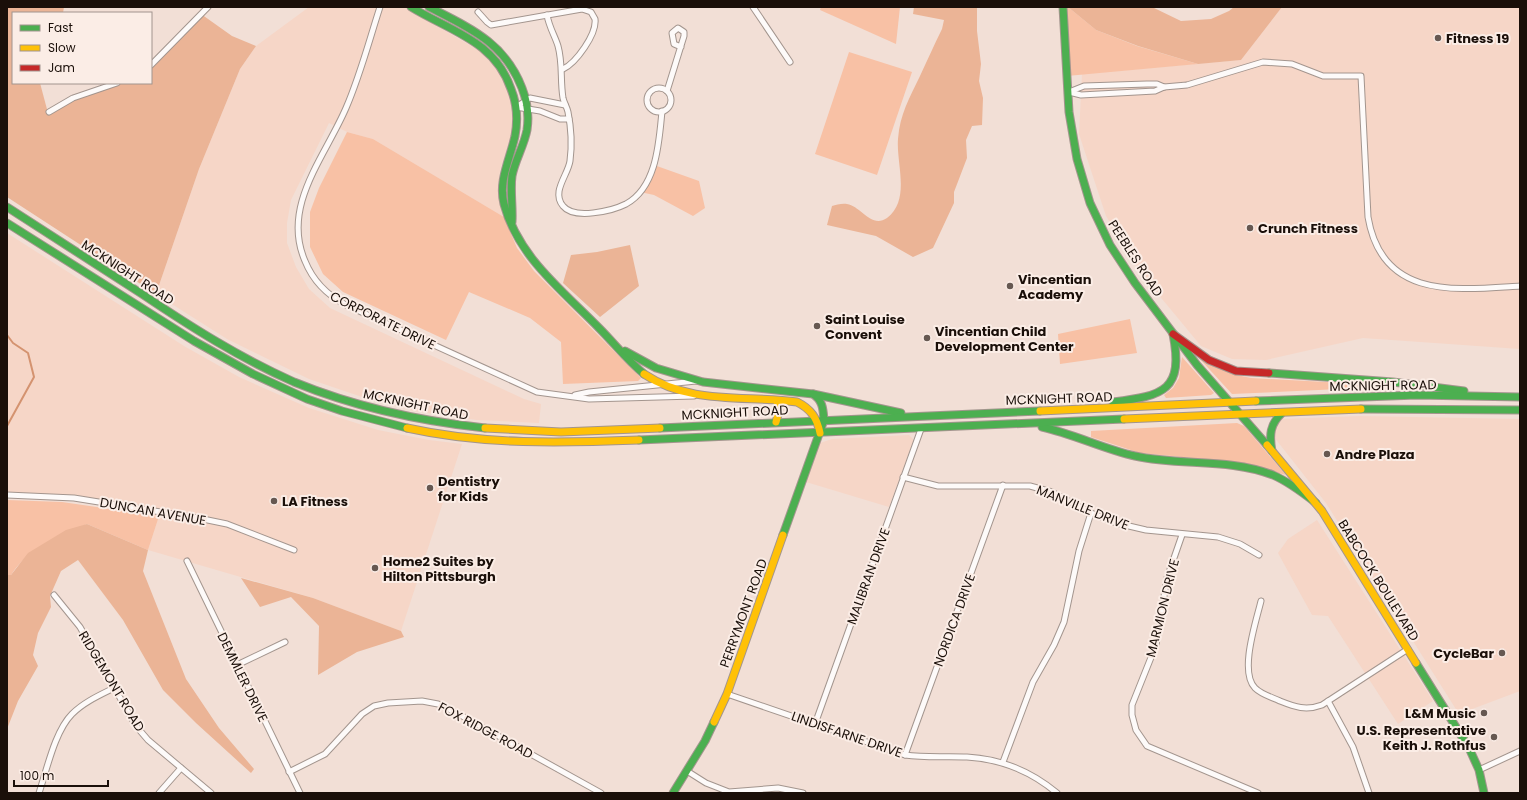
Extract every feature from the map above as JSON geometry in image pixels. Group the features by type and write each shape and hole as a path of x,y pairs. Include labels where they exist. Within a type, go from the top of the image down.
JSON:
{"main road":[{"path":"411,7 490,53 504,71 516,107 516,135 504,171 502,189 507,215 523,245 535,262 643,373 662,384 701,396 801,404 822,420"},
{"path":"429,7 481,34 501,50 513,66 526,99 527,130 515,164 511,183 512,222"},
{"name":"PEEBLES ROAD","path":"1063,7 1071,126 1076,154 1090,204 1102,230 1123,265 1197,365 1242,415"},
{"name":"MCKNIGHT ROAD","path":"7,207 223,346 295,382 372,409 447,425 522,432 581,432 776,422 1383,396 1517,397"},
{"name":"MCKNIGHT ROAD","path":"7,223 181,334 235,366 291,392 330,407 370,419 445,435 522,443 681,439 1417,408 1520,410"},
{"path":"1173,334 1209,360 1236,371 1393,382 1517,397"},
{"path":"1051,410 1142,398 1161,392 1171,383 1176,371 1177,361 1173,334"},
{"path":"617,345 656,368 703,382 813,394 916,416"},
{"path":"813,394 822,402 820,433"},
{"path":"776,422 779,411 777,401"},
{"path":"1272,451 1269,438 1270,429 1274,421 1282,413"},
{"name":"BABCOCK BOULEVARD","path":"1242,415 1316,503 1470,748 1484,793"},
{"path":"1025,424 1061,431 1119,452 1142,458 1232,466 1258,470 1289,483 1316,503"},
{"name":"PERRYMONT ROAD","path":"673,793 711,729 727,694 820,433"}],"street":[{"path":"152,64 208,7"},
{"name":"CORPORATE DRIVE","path":"380,7 347,106 300,205 297,234 302,254 307,267 326,292 351,308 521,386 546,394 589,399 701,396"},
{"path":"753,7 790,62"},
{"path":"478,12 491,25 582,9 591,12 596,20 594,32 575,60 563,69"},
{"path":"547,15 549,26 558,45 563,69 563,97 569,119 570,160 559,189 559,196 565,208 573,213 579,214 618,207 629,202 638,194 654,165 662,111 670,104 670,96 667,91 662,88 654,89 648,98 651,108 662,111"},
{"path":"667,91 681,47"},
{"path":"1069,92 1081,95 1155,91 1187,84 1263,62 1292,64 1323,76 1362,76 1368,217 1372,237 1380,253 1402,273 1414,280 1433,287 1460,290 1520,286"},
{"path":"49,112 73,98 114,84"},
{"path":"1069,92 1084,86 1157,84 1164,88"},
{"path":"516,107 526,99 534,98 566,105"},
{"path":"516,107 540,111 560,118 569,119"},
{"name":"CORPORATE DRIVE","path":"572,396 589,392 662,384 703,382"},
{"name":"MALIBRAN DRIVE","path":"815,724 921,429"},
{"name":"MANVILLE DRIVE","path":"904,477 938,486 1024,485 1044,489 1092,513 1137,528 1182,535 1222,538 1240,544 1259,555"},
{"name":"NORDICA DRIVE","path":"905,755 1003,485"},
{"name":"DUNCAN AVENUE","path":"7,495 74,498 198,518 227,524 294,550"},
{"path":"1003,762 1030,687 1054,645 1064,622 1078,551 1092,513"},
{"name":"MARMION DRIVE","path":"1182,535 1167,578 1156,645 1133,700 1131,710 1133,723 1138,736 1147,746 1258,793"},
{"name":"DEMMLER DRIVE","path":"187,561 300,793"},
{"name":"RIDGEMONT ROAD","path":"54,595 80,627 131,718 142,734 211,793"},
{"path":"1261,601 1248,664 1248,673 1253,686 1263,694 1301,708 1314,708 1328,701 1408,649"},
{"path":"237,665 285,642"},
{"path":"39,793 57,740 67,720 82,705 114,688"},
{"name":"LINDISFARNE DRIVE","path":"727,694 905,755 930,758 966,757 1003,762 1041,781 1057,793"},
{"name":"FOX RIDGE ROAD","path":"289,772 325,754 368,709 388,703 422,701 438,704 455,712 601,793"},
{"path":"1328,701 1353,746 1369,793"},
{"path":"1478,770 1520,751"},
{"path":"159,793 181,768"},
{"path":"687,771 706,783 729,792 778,788 804,793"}],"shaded area":[{"path":"7,7 64,7 63,12 12,12 12,84 40,84 48,113 63,103 114,84 152,84 152,64 201,14 232,36 256,46 240,69 199,169 156,294 7,197"},
{"path":"309,7 404,7 480,51 490,58 498,68 507,87 513,107 513,129 500,171 498,188 504,217 373,139 347,132 329,123 291,200 287,223 287,243 296,267 309,289 330,308 524,399 541,404 539,423 477,420 414,411 365,398 309,379 227,339 156,294 199,169 240,69 256,46"},
{"path":"821,7 900,7 896,44 820,10"},
{"path":"914,7 977,7 977,31 981,64 979,81 983,98 982,125 972,126 966,140 967,158 954,192 954,203 933,248 913,257 876,236 827,225 832,206 847,204 871,219 881,221 887,218 899,201 901,181 898,149 899,130 909,99 942,29 944,20 913,14"},
{"path":"1063,7 1068,7 1096,30 1137,46 1198,64 1067,76"},
{"path":"1068,7 1152,7 1181,21 1211,19 1229,11 1234,7 1282,7 1241,60 1198,64 1138,46 1096,30"},
{"path":"1282,7 1520,7 1520,349 1363,338 1266,360 1232,359 1201,346 1143,276 1106,216 1079,134 1082,74 1241,60"},
{"path":"849,52 912,72 877,175 815,154"},
{"path":"347,132 373,139 504,217 517,248 534,271 641,378 638,381 563,384 561,342 530,318 469,292 446,340 343,292 323,274 310,247 310,212 319,188"},
{"path":"654,165 699,181 705,208 693,216 654,195 640,192"},
{"path":"7,233 184,346 239,377 309,408 378,430 429,440 462,444 401,631 313,598 148,550 160,512 97,501 7,495"},
{"path":"630,245 639,286 600,317 563,283 571,255 597,252"},
{"path":"1130,319 1137,353 1060,364 1058,334"},
{"path":"1182,357 1214,393 1211,395 1166,398 1164,395 1173,388 1179,378"},
{"path":"1199,358 1232,374 1251,378 1381,385 1383,387 1232,394"},
{"path":"1359,416 1520,419 1520,691 1459,714 1326,503 1274,437 1275,428 1282,419"},
{"path":"1237,423 1244,426 1286,475 1244,463 1140,453 1091,437 1091,431"},
{"path":"909,435 913,439 913,442 889,507 806,482 820,443 832,439"},
{"path":"7,500 62,502 159,516 148,550 87,524 35,550 18,565 11,575 7,575"},
{"path":"1317,520 1433,701 1398,724 1328,616 1312,615 1278,553 1288,539"},
{"path":"87,524 148,550 143,571 186,679 219,728 254,769 251,773 196,723 163,690 123,620 78,560 61,571 50,596 51,607 38,633 33,655 38,666 18,701 7,729 7,575 11,575 28,553 66,530"},
{"path":"241,578 313,598 401,631 404,637 357,652 318,675 319,626 291,597 260,607"}],"waterway":[{"path":"7,335 13,343 28,353 34,377 7,426"}],"traffic: fast":[{"path":"411,7 456,31 483,48 494,59 504,73 515,100 516,112 515,136 505,170 502,187 504,204 511,223 520,241 543,272 644,374"},
{"path":"429,7 472,30 496,48 515,72 522,88 527,109 528,125 526,136 512,176 512,222"},
{"path":"1063,7 1069,112 1077,159 1090,203 1110,245 1135,283 1197,365 1267,445"},
{"path":"7,207 197,330 274,373 317,391 364,406 412,417 485,428"},
{"path":"7,223 194,341 253,374 307,399 342,411 407,428"},
{"path":"1113,402 1145,397 1157,393 1166,387 1172,379 1175,367 1176,353 1173,334"},
{"path":"625,351 656,368 703,382 813,394 819,399 823,409 824,420 783,535"},
{"path":"1269,373 1393,382 1464,391"},
{"path":"813,394 901,413"},
{"path":"1256,401 1417,395 1520,397"},
{"path":"1361,409 1520,410"},
{"path":"660,428 1040,411"},
{"path":"1272,451 1271,430 1275,421 1282,413"},
{"path":"639,440 1124,419"},
{"path":"1042,427 1111,450 1135,456 1169,461 1222,464 1256,470 1273,475 1284,481 1316,503"},
{"path":"1416,663 1469,748 1479,770 1484,793"},
{"path":"673,793 705,741 714,722"}],"traffic: slow":[{"path":"644,374 662,384 699,395 797,402 813,414 820,433"},
{"path":"776,422 779,411 777,401"},
{"path":"1040,411 1256,401"},
{"path":"1124,419 1361,409"},
{"path":"407,428 436,434 523,442 639,440"},
{"path":"485,428 561,432 660,428"},
{"path":"1267,445 1322,511 1416,663"},
{"path":"714,722 727,694 783,535"}],"traffic: jam":[{"path":"1173,334 1209,360 1236,371 1269,373"}],"place":[{"name":"Fitness 19","path":"1438,38"},
{"name":"Crunch Fitness","path":"1250,228"},
{"name":"Vincentian Academy","path":"1010,286"},
{"name":"Saint Louise Convent","path":"817,326"},
{"name":"Vincentian Child Development Center","path":"927,338"},
{"name":"Andre Plaza","path":"1327,454"},
{"name":"Dentistry for Kids","path":"430,488"},
{"name":"LA Fitness","path":"274,501"},
{"name":"Home2 Suites by Hilton Pittsburgh","path":"375,568"},
{"name":"CycleBar","path":"1502,653"},
{"name":"L&M Music","path":"1484,713"},
{"name":"U.S. Representative Keith J. Rothfus","path":"1494,737"}]}
